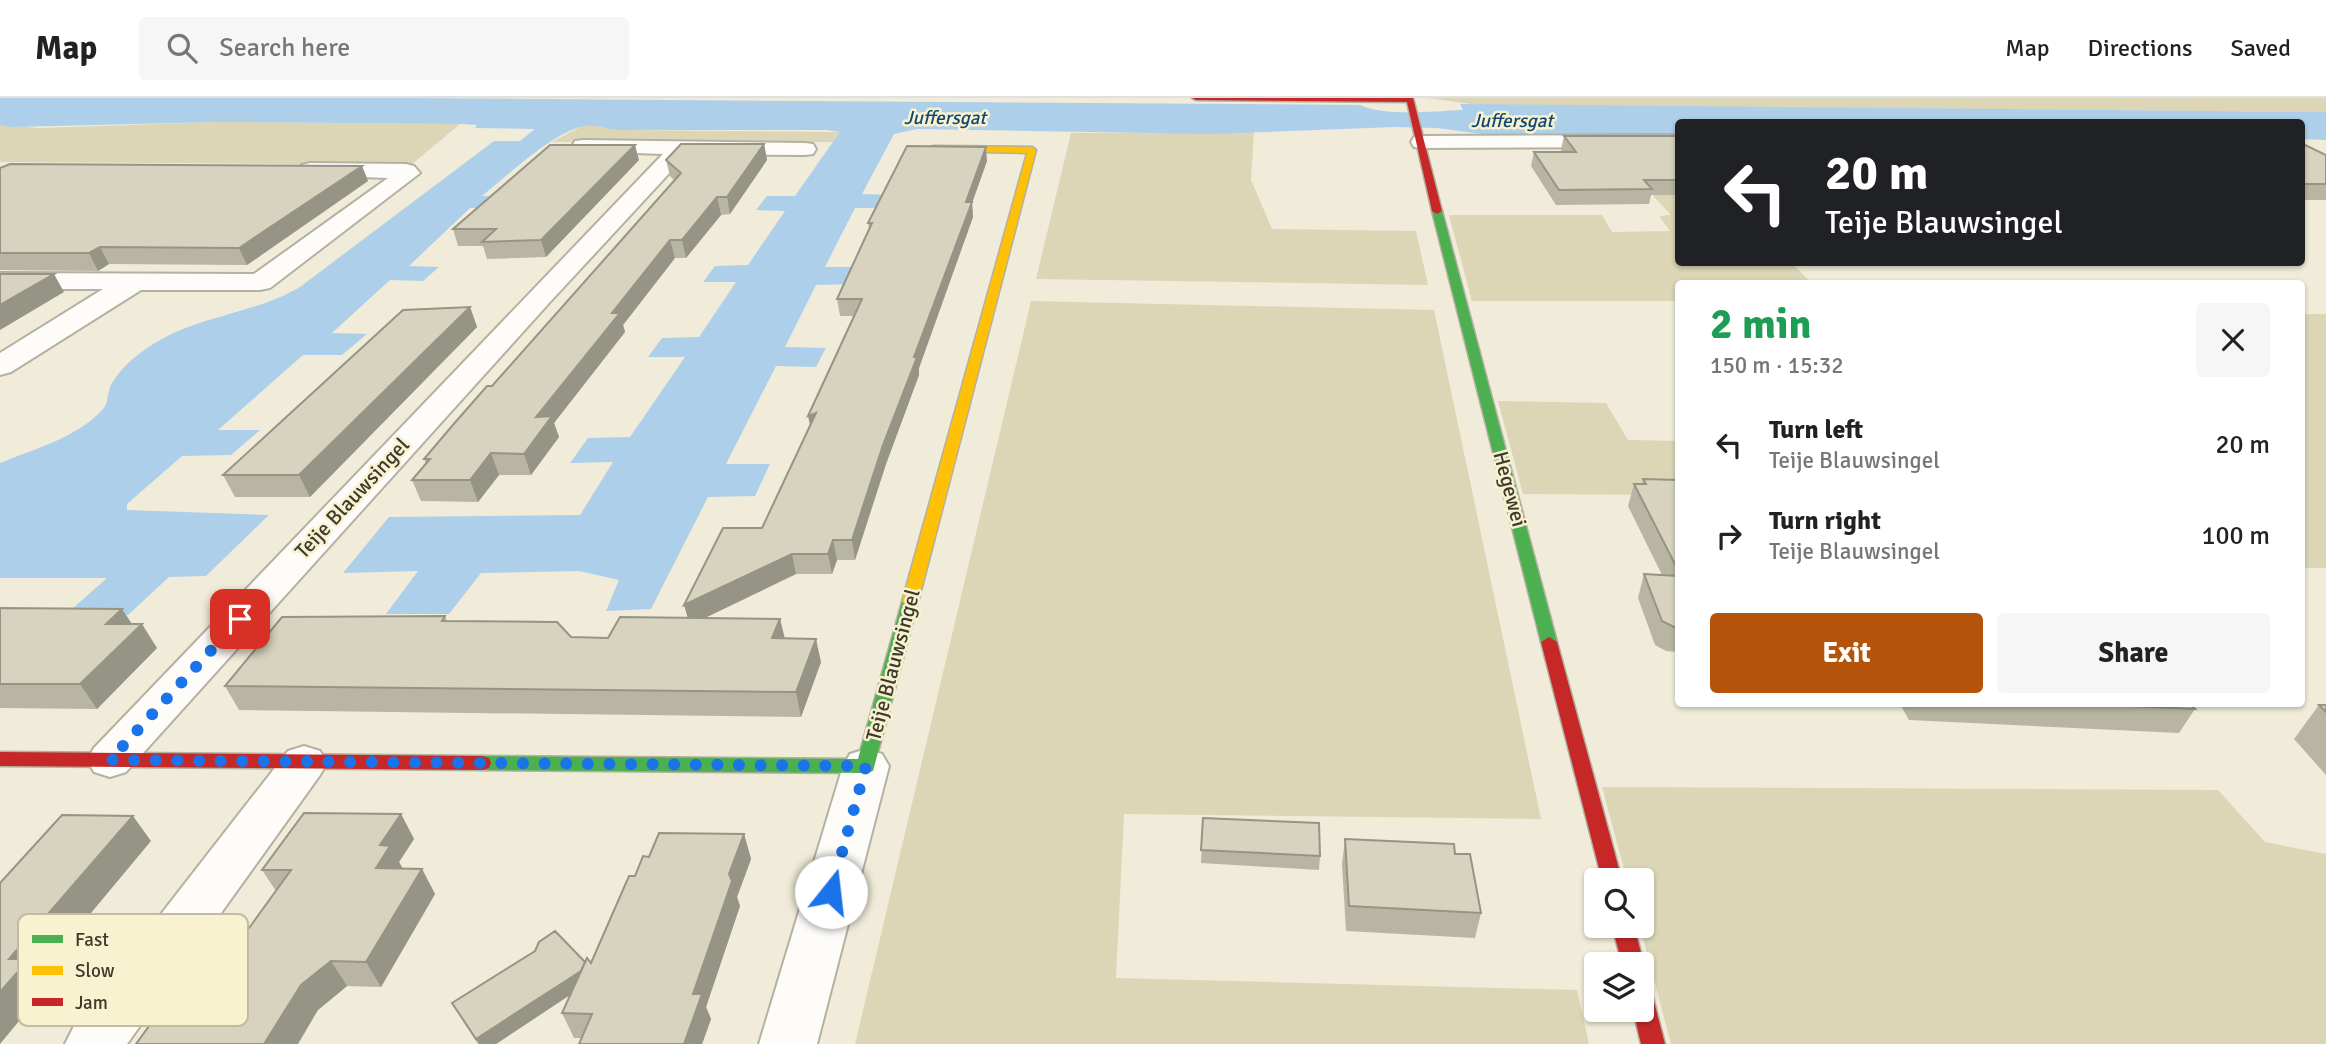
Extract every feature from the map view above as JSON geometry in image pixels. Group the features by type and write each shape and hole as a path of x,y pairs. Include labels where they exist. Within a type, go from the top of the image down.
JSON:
{"street":[{"path":"1196,98 1411,101"},
{"name":"Hegewei","path":"1411,101 1458,297 1609,868"},
{"path":"1420,137 1675,141"},
{"path":"567,146 805,149"},
{"name":"Teije Blauwsingel","path":"110,760 539,297 682,147"},
{"name":"Teije Blauwsingel","path":"0,759 866,766 1032,150 915,149"},
{"path":"0,281 260,282 409,173 280,170"},
{"path":"0,366 134,282"},
{"path":"191,914 304,763"},
{"path":"788,1044 866,766"},
{"path":"1648,1022 1653,1044"},
{"path":"94,1044 107,1026"}],"shaded area":[{"path":"1427,98 2326,98 2326,112 1478,105"},
{"path":"220,122 460,124 411,165 0,162 0,125 40,128"},
{"path":"582,126 618,130 840,132 833,142 552,142"},
{"path":"1254,132 1251,180 1272,229 1416,231 1428,285 1036,279 1071,133"},
{"path":"1645,187 1675,187 1675,266 1795,266 1808,280 1675,280 1675,301 1472,301 1449,215 1602,215 1612,232 1670,231 1659,216 1671,215"},
{"path":"1031,301 1434,310 1541,819 1124,814 1116,978 1577,990 1589,1044 855,1044"},
{"path":"2305,314 2326,314 2326,568 2305,568"},
{"path":"1498,401 1606,403 1628,440 1675,441 1675,495 1523,494"},
{"path":"1602,787 2218,790 2265,842 2326,854 2326,1044 1671,1044 1654,979 1654,952 1647,952 1643,938 1654,938 1654,868 1624,868"}],"water":[{"name":"Juffersgat","path":"0,98 1360,105 1383,111 1410,112 1463,110 1460,104 2326,112 2326,140 2305,139 2305,119 1675,119 1675,136 1489,135 1437,128 1395,127 1211,134 917,129 894,134 862,194 895,195 889,208 855,208 825,267 861,267 854,284 816,285 785,347 826,348 816,367 776,366 726,464 770,464 755,496 708,497 651,609 606,611 619,580 579,571 481,573 449,614 386,614 418,571 343,573 389,517 580,515 613,462 570,463 588,438 630,437 685,357 648,357 662,338 699,337 736,282 703,282 715,266 748,265 785,211 756,210 767,196 795,196 840,132 618,130 586,126 574,129 546,144 482,196 521,196 508,208 470,208 409,266 439,267 423,281 390,280 332,333 367,334 342,355 303,355 218,430 260,430 231,455 182,456 127,504 127,510 269,515 206,576 169,577 128,615 63,617 107,578 0,578 0,463 55,441 94,418 106,405 110,386 116,376 133,358 153,344 194,325 266,303 300,287 494,141 520,141 535,129 475,128 477,125 460,124 220,122 12,127 0,125"}],"building":[{"path":"1564,136 1675,136 1675,180 1644,180 1652,189 1559,190 1534,152 1576,152"},
{"path":"681,144 764,144 727,197 717,197 682,240 670,240 612,313 620,313 536,417 552,416 524,454 491,453 470,480 412,480 430,459 424,459 487,386 492,386 681,173 666,160"},
{"path":"550,145 635,145 541,240 482,242 496,229 453,229"},
{"path":"2305,145 2326,155 2326,184 2305,184"},
{"path":"907,146 986,147 966,202 972,202 914,357 917,357 883,445 852,540 833,540 828,554 792,554 684,605 723,528 762,528 816,413 808,416 862,299 837,299 872,223 868,223"},
{"path":"10,164 362,166 239,248 100,247 89,253 0,253 0,168"},
{"path":"0,274 54,274 0,305"},
{"path":"470,307 299,475 223,475 403,310"},
{"path":"1643,479 1675,480 1675,564 1634,484 1646,484"},
{"path":"1644,574 1675,576 1675,627 1662,621"},
{"path":"0,608 122,609 106,624 142,624 80,684 0,684"},
{"path":"445,616 442,621 557,622 571,637 608,638 620,617 780,619 772,638 816,639 796,692 225,686 282,617"},
{"path":"2152,707 2193,707 2195,709"},
{"path":"304,813 401,814 380,845 390,846 376,868 422,869 366,962 331,961 301,985 264,1044 136,1044 149,1026 248,1026 248,929 291,870 262,870"},
{"path":"62,815 133,816 48,914 18,914 18,949 9,959 18,959 18,972 0,992 0,883"},
{"path":"1203,818 1319,823 1320,856 1201,850"},
{"path":"659,833 744,834 729,874 732,881 693,994 702,994 684,1044 579,1044 592,1014 562,1013 587,958 591,963 629,876 635,876 643,856 649,857"},
{"path":"1345,839 1454,844 1455,854 1470,854 1481,913 1349,906"},
{"path":"555,931 585,962 581,971 476,1039 452,1003 535,951 539,942"}],"traffic: fast":[{"path":"1437,211 1549,642"},
{"path":"482,763 866,766 910,602"}],"traffic: slow":[{"path":"910,602 1032,150 934,149"}],"traffic: jam":[{"path":"1196,98 1410,100 1437,211"},
{"path":"1549,642 1609,868"},
{"path":"0,759 482,763"},
{"path":"1626,938 1630,952"},
{"path":"1648,1022 1653,1044"}],"route":[{"path":"240,619 110,760 866,766 831,892"}]}
